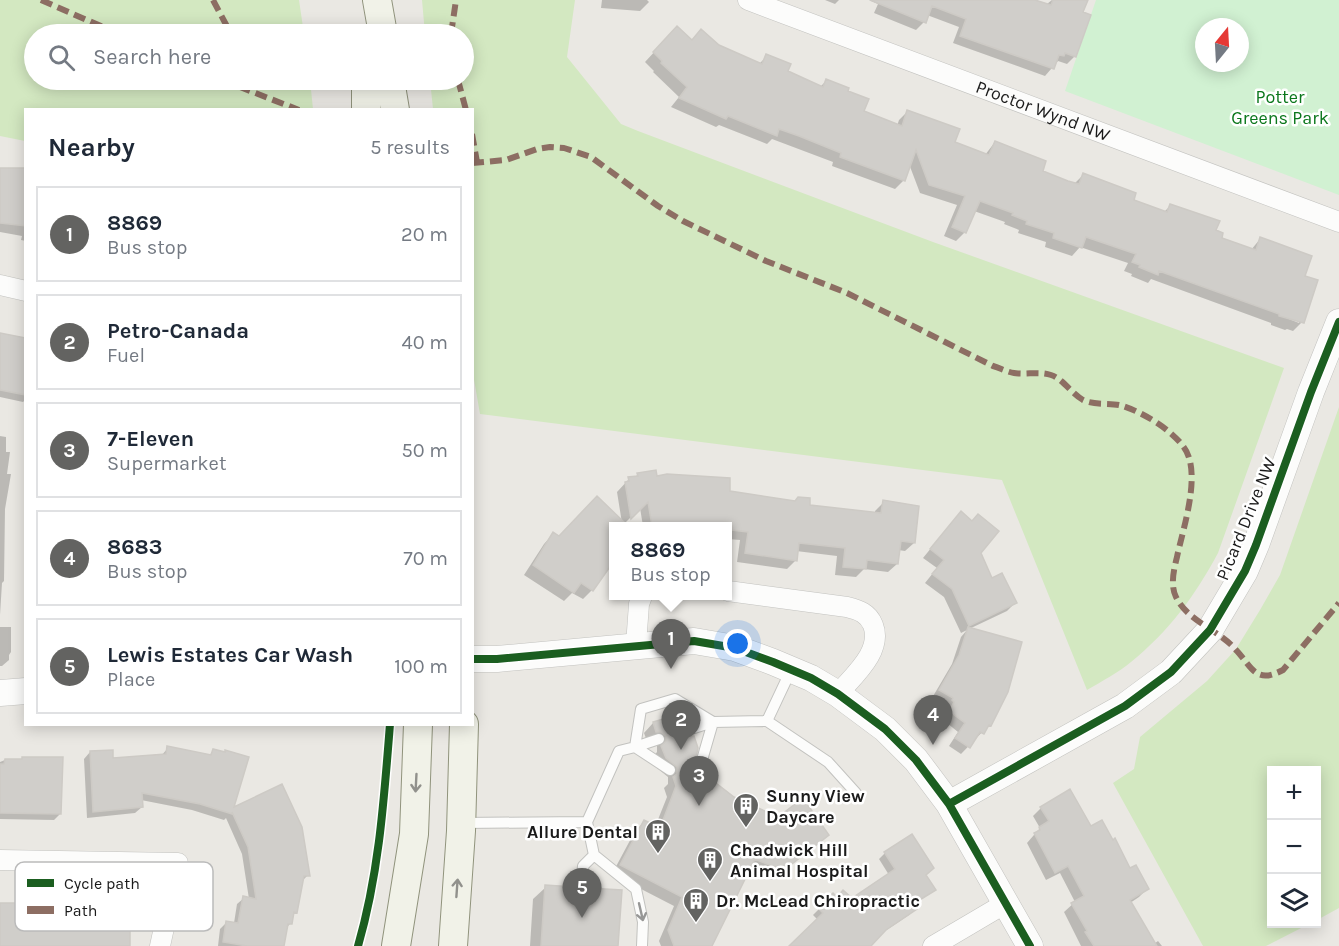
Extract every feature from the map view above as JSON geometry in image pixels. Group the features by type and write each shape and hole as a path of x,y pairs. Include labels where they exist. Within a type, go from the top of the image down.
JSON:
{"main road":[{"path":"366,24 367,0"},
{"path":"377,0 381,24"},
{"path":"366,90 366,108"},
{"path":"392,90 395,108"},
{"path":"396,946 414,834 418,726"},
{"path":"453,946 462,823 464,726"}],"street":[{"name":"Proctor Wynd NW","path":"748,0 1339,222"},
{"path":"0,285 24,291"},
{"name":"Picard Drive NW","path":"949,804 1125,706 1171,672 1210,630 1245,571 1256,545 1311,392 1339,322"},
{"path":"732,592 847,607 861,610 871,619 876,643 838,694"},
{"path":"636,645 640,600"},
{"path":"474,659 497,659 694,641 735,648 791,669 838,694 885,729 916,760 949,804 1030,946"},
{"path":"0,693 24,691"},
{"path":"0,860 119,862"},
{"path":"933,946 1006,903"},
{"path":"160,946 163,931"}],"lane":[{"path":"767,721 791,669"},
{"path":"635,747 641,710 658,704 675,699 713,723"},
{"path":"692,729 713,723 767,721 828,762 856,793"},
{"path":"702,760 713,723"},
{"path":"642,946 643,922 636,889 594,855 587,822 619,751 659,739"},
{"path":"635,747 670,770"},
{"path":"462,823 587,822"},
{"path":"581,887 583,866 594,855"}],"green space":[{"path":"0,0 299,0 303,24 24,24 24,90 311,90 313,108 24,108 24,141 0,136"},
{"path":"422,0 575,0 567,57 621,124 933,242 1284,368 1218,553 1180,612 1131,662 1087,690 1002,480 480,414 474,380 474,108 433,108 431,90 474,90 474,24 424,24"},
{"name":"Potter Greens Park","path":"1096,0 1339,0 1339,195 1065,91"},
{"path":"1339,407 1339,908 1321,918 1321,766 1267,766 1267,928 1301,928 1266,946 1203,946 1113,783 1134,769 1140,737 1207,681 1236,649 1280,575"}],"building":[{"path":"870,0 1035,0 1051,5 1053,0 1088,0 1083,12 1091,15 1076,57 1065,53 1064,56 1059,55 1054,69 960,36 966,19 932,6 926,23"},
{"path":"677,26 692,40 701,29 719,45 762,64 766,54 791,64 788,71 823,87 826,79 849,88 848,91 869,99 864,111 902,126 907,110 960,129 955,142 989,155 995,141 1046,161 1043,171 1068,181 1079,184 1083,173 1136,193 1134,200 1167,212 1170,204 1220,221 1216,230 1223,233 1222,238 1256,250 1260,237 1312,256 1305,276 1318,280 1304,323 1279,316 1279,314 1159,271 1158,275 1132,262 1136,254 1086,237 1082,248 1053,238 1054,233 1026,224 1027,221 1012,215 1013,213 980,201 966,233 952,227 965,196 929,185 916,150 905,181 840,157 841,153 799,136 779,129 777,136 728,116 726,119 679,98 687,87 661,63 662,61 653,52"},
{"path":"0,168 24,168 24,226 0,223"},
{"path":"0,333 24,338 24,395 0,390"},
{"path":"656,470 657,476 667,474 730,478 730,491 795,501 798,497 810,498 810,505 881,513 883,500 919,506 915,543 901,541 898,564 867,560 866,569 843,567 845,548 799,543 797,561 745,553 748,532 732,530 732,522 651,522 648,502 631,519 625,482 629,481 628,477 638,476 637,473"},
{"path":"597,496 624,522 609,522 609,568 593,591 581,583 574,593 533,565 553,532 559,536"},
{"path":"961,511 972,521 978,514 999,531 981,553 992,578 1002,573 1017,603 969,626 952,589 932,574 944,560 930,549"},
{"path":"968,627 1022,642 1008,692 991,726 989,725 984,734 980,732 970,748 955,738 965,723 949,711 954,702 953,698 939,690 959,655"},
{"path":"683,713 687,715 689,722 684,727 684,732 689,736 694,736 698,748 695,762 699,767 704,767 707,776 734,797 778,817 803,798 829,835 783,871 755,859 712,946 674,946 668,930 682,897 620,865 644,820 660,828 676,786 673,777 677,774 677,767 666,758 661,746 666,741 666,736 661,732 656,732 653,722"},
{"path":"167,746 211,755 213,749 225,752 225,750 249,757 234,807 282,784 302,827 310,876 304,876 297,913 294,912 292,924 288,924 284,946 247,946 223,942 226,921 238,923 243,896 256,899 248,847 232,812 232,814 200,804 142,793 143,807 93,812 90,751 113,750 113,758 166,754"},
{"path":"22,757 63,757 61,814 0,813 0,764 4,764 5,759 22,759"},
{"path":"1070,789 1091,826 1102,820 1113,840 1115,838 1130,868 1136,865 1149,889 1130,900 1157,946 1094,946 1085,932 1087,931 1071,903 1084,896 1068,866 1055,873 1034,833 1049,821 1040,807"},
{"path":"912,834 934,868 926,875 936,890 913,904 917,909 886,930 871,946 789,946 823,913 818,908 833,893 837,897 843,890 852,898 895,869 884,852"},
{"path":"545,885 574,887 576,893 581,894 587,892 588,888 622,890 618,946 541,946"},
{"path":"0,903 15,903 15,931 130,931 130,946 0,946"}],"marked path":[{"path":"41,0 96,24"},
{"path":"213,0 226,24"},
{"path":"452,24 456,0"},
{"path":"248,90 294,108"},
{"path":"461,90 465,108"},
{"path":"474,145 477,162"},
{"path":"474,163 506,160 550,147 564,148 591,157 658,206 683,221 766,261 847,293 993,366 1014,373 1051,375 1083,400 1123,406 1156,422 1183,446 1189,457 1191,470 1190,500 1173,577 1176,597 1188,613 1222,637 1251,669 1261,675 1274,674 1283,670 1339,603"}],"cycle path":[{"path":"949,804 1125,706 1171,672 1210,630 1245,571 1256,545 1311,392 1339,322"},
{"path":"474,659 497,659 694,641 735,648 811,678 838,694 885,729 916,760 949,804 1030,946"},
{"path":"358,946 376,864 390,726"}],"place":[{"name":"8869","path":"671,669"},
{"name":"8683","path":"933,745"},
{"name":"Petro-Canada","path":"681,750"},
{"name":"7-Eleven","path":"699,806"},
{"name":"Sunny View Daycare","path":"746,829"},
{"name":"Allure Dental","path":"658,855"},
{"name":"Chadwick Hill Animal Hospital","path":"710,883"},
{"name":"Lewis Estates Car Wash","path":"582,918"},
{"name":"Dr. McLead Chiropractic","path":"696,924"}]}
